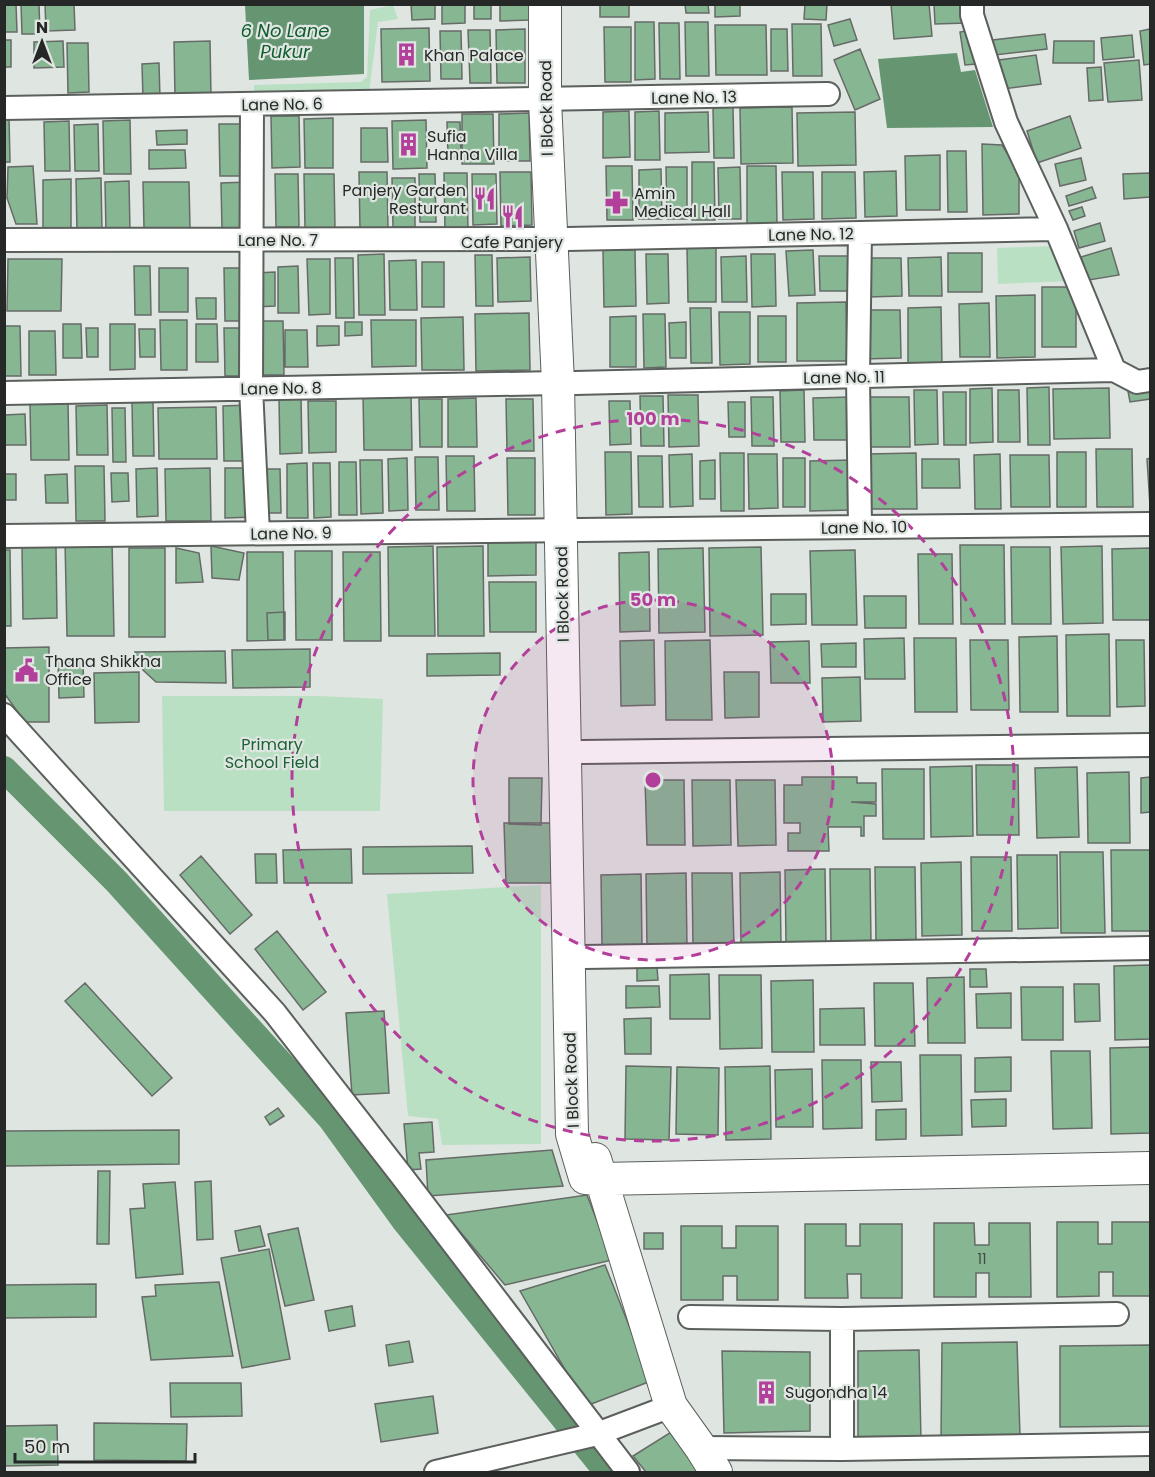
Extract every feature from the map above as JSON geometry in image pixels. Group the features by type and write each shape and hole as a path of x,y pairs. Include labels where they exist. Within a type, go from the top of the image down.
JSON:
{"street":[{"name":"I Block Road","path":"544,4 553,100 567,383 572,1134 585,1178 600,1179 588,1134 583,957 582,752 569,529"},
{"name":"I Block Road","path":"553,100 559,4"},
{"path":"972,4 972,15 1006,122 1056,229 1114,370 1137,382 1150,380"},
{"name":"Lane No. 13","path":"553,100 828,94"},
{"name":"Lane No. 6","path":"4,108 553,100"},
{"path":"252,104 251,388 258,533"},
{"name":"Lane No. 12","path":"559,239 1056,229"},
{"path":"860,233 858,376 860,526"},
{"name":"Lane No. 7","path":"4,240 559,239"},
{"name":"Lane No. 11","path":"567,383 1114,370"},
{"name":"Lane No. 8","path":"4,393 567,383"},
{"name":"Lane No. 10","path":"569,529 1150,524"},
{"name":"Lane No. 9","path":"4,536 569,529"},
{"path":"4,715 275,1013 402,1175 596,1434 628,1473"},
{"path":"582,752 1150,745"},
{"path":"583,957 1150,948"},
{"path":"1150,1168 600,1179 671,1406 708,1460 842,1449 1150,1444"},
{"path":"690,1317 842,1319 1117,1314"},
{"path":"842,1319 842,1449"},
{"path":"436,1473 596,1434 671,1406"}],"green space":[{"path":"393,5 398,19 378,22 369,93 254,96 254,85 361,82 367,77 370,10"},
{"path":"1054,246 1069,281 998,284 997,248"},
{"name":"Primary School Field","path":"162,696 319,696 383,699 380,811 164,811"},
{"path":"541,885 541,1144 442,1145 438,1119 408,1116 387,894"}],"water":[{"name":"6 No Lane Pukur","path":"245,5 364,5 364,74 249,80"},
{"path":"957,53 961,72 975,70 993,127 887,128 878,59"}],"building":[{"path":"4,4 16,4 17,32 4,32"},
{"path":"21,4 39,4 40,34 22,34"},
{"path":"45,4 74,4 75,30 46,31"},
{"path":"411,4 435,4 435,19 412,20"},
{"path":"442,4 465,4 465,23 442,24"},
{"path":"474,4 491,4 491,19 474,19"},
{"path":"500,4 529,4 529,20 500,21"},
{"path":"600,4 629,4 629,17 600,17"},
{"path":"685,4 708,4 709,13 686,13"},
{"path":"715,4 740,4 740,16 715,17"},
{"path":"805,4 827,4 826,20 804,19"},
{"path":"891,4 929,4 932,36 894,39"},
{"path":"934,4 967,4 967,23 935,24"},
{"path":"850,19 857,40 834,46 828,25"},
{"path":"635,22 654,22 655,79 635,80"},
{"path":"685,22 708,22 709,76 686,76"},
{"path":"659,23 679,23 680,79 660,79"},
{"path":"792,24 821,24 822,76 793,76"},
{"path":"715,25 766,25 767,75 716,75"},
{"path":"604,27 631,27 631,82 605,82"},
{"name":"Khan Palace","path":"429,28 430,81 382,82 381,29"},
{"path":"525,29 525,83 497,83 496,30"},
{"path":"771,29 787,29 788,71 771,71"},
{"path":"1150,29 1150,64 1144,65 1140,31"},
{"path":"468,30 490,30 491,83 470,83"},
{"path":"971,30 976,64 965,65 960,32"},
{"path":"440,31 461,31 462,79 441,79"},
{"path":"1045,34 1047,49 995,55 993,40"},
{"path":"1132,35 1134,57 1103,60 1101,38"},
{"path":"4,40 11,40 11,67 4,67"},
{"path":"63,41 64,67 34,68 34,42"},
{"path":"210,41 211,97 175,97 174,42"},
{"path":"1054,41 1094,41 1094,63 1053,63"},
{"path":"67,43 88,43 89,92 68,93"},
{"path":"860,49 880,99 855,110 834,60"},
{"path":"1036,55 1041,84 1003,89 999,60"},
{"path":"1139,60 1142,100 1108,102 1104,63"},
{"path":"159,63 160,99 143,99 142,64"},
{"path":"1101,67 1103,100 1089,101 1087,68"},
{"path":"733,107 734,158 714,158 713,108"},
{"path":"792,107 793,163 741,164 740,108"},
{"path":"629,111 630,157 603,158 603,112"},
{"path":"659,111 660,160 635,160 635,112"},
{"path":"708,112 709,152 665,153 665,113"},
{"path":"855,112 856,165 798,166 797,113"},
{"path":"529,113 530,161 499,161 499,114"},
{"path":"462,114 493,114 494,164 462,164"},
{"path":"271,116 299,116 300,167 272,168"},
{"path":"1070,116 1081,148 1037,163 1027,131"},
{"path":"4,117 9,117 10,162 4,162"},
{"path":"333,118 333,168 305,168 304,119"},
{"path":"130,120 131,174 104,174 103,121"},
{"name":"Sufia Hanna Villa","path":"426,120 427,168 393,169 392,121"},
{"path":"69,121 70,171 45,171 44,122"},
{"path":"447,122 460,122 461,158 448,158"},
{"path":"98,124 99,171 75,171 74,125"},
{"path":"219,124 251,124 252,176 220,176"},
{"path":"361,128 387,128 388,162 361,162"},
{"path":"187,130 187,144 157,145 156,131"},
{"path":"982,144 1002,145 1019,172 1019,214 983,215"},
{"path":"149,150 185,150 186,168 149,169"},
{"path":"947,151 966,151 967,212 948,212"},
{"path":"940,155 940,210 906,210 905,156"},
{"path":"1081,158 1086,180 1060,186 1055,164"},
{"path":"692,162 714,162 715,220 692,220"},
{"path":"33,166 37,224 16,224 7,198 8,167"},
{"path":"606,166 632,166 633,220 607,220"},
{"path":"747,166 776,166 777,225 747,225"},
{"path":"666,167 687,167 687,219 667,219"},
{"path":"740,167 741,219 719,219 718,168"},
{"path":"661,169 662,219 639,219 639,170"},
{"path":"896,171 897,216 865,217 864,172"},
{"path":"359,172 387,172 388,228 360,229"},
{"path":"500,172 531,172 532,225 501,226"},
{"path":"782,172 813,172 814,219 783,220"},
{"path":"822,172 855,172 856,218 822,219"},
{"path":"444,173 467,173 468,232 445,232"},
{"path":"1150,173 1150,197 1124,199 1123,174"},
{"path":"275,174 298,174 299,227 276,227"},
{"path":"304,174 334,174 335,228 305,228"},
{"path":"419,174 435,174 436,222 420,222"},
{"name":"Panjery Garden Resturant","path":"472,174 496,174 497,224 473,225"},
{"path":"101,178 102,232 77,233 76,179"},
{"path":"392,178 415,178 415,227 393,227"},
{"path":"71,179 71,234 43,234 43,180"},
{"path":"129,181 130,232 106,232 105,182"},
{"path":"143,182 189,182 190,228 144,228"},
{"path":"248,182 249,230 222,230 221,183"},
{"path":"1092,187 1096,198 1069,206 1066,196"},
{"path":"1082,207 1085,216 1073,220 1069,211"},
{"path":"1100,223 1105,241 1079,248 1074,231"},
{"path":"687,248 716,248 716,302 688,302"},
{"path":"1111,248 1119,275 1089,280 1081,257"},
{"path":"603,250 635,250 636,306 604,307"},
{"path":"813,250 815,295 789,296 786,251"},
{"path":"948,253 982,253 982,292 948,292"},
{"path":"384,254 385,315 359,315 358,255"},
{"path":"646,254 668,254 669,303 647,304"},
{"path":"751,254 775,254 776,306 752,307"},
{"path":"475,255 492,255 493,306 476,306"},
{"path":"746,256 747,302 722,302 721,257"},
{"path":"819,256 851,256 851,291 820,291"},
{"path":"530,257 531,301 498,302 497,258"},
{"path":"941,257 942,296 909,296 908,258"},
{"path":"335,258 353,258 354,318 336,318"},
{"path":"868,258 901,258 902,296 868,297"},
{"path":"8,259 62,259 61,311 7,311"},
{"path":"307,259 330,259 330,314 309,315"},
{"path":"416,260 417,310 390,310 389,261"},
{"path":"422,262 444,262 444,307 422,307"},
{"path":"134,266 150,266 151,315 135,315"},
{"path":"298,266 299,313 278,313 278,267"},
{"path":"159,268 188,268 188,312 159,312"},
{"path":"224,268 247,268 248,321 225,321"},
{"path":"275,272 275,306 254,307 254,273"},
{"path":"1042,287 1076,287 1076,347 1042,347"},
{"path":"1035,295 1035,357 997,358 996,296"},
{"path":"196,298 216,298 216,319 197,319"},
{"path":"846,302 847,361 797,361 797,303"},
{"path":"989,303 990,357 960,357 959,304"},
{"path":"941,307 942,367 908,367 908,308"},
{"path":"690,308 711,308 712,363 691,363"},
{"path":"862,310 900,310 901,358 863,359"},
{"path":"719,312 750,312 750,364 720,365"},
{"path":"529,313 530,370 476,371 475,314"},
{"path":"643,314 665,314 666,367 644,368"},
{"path":"636,316 636,367 610,367 610,317"},
{"path":"758,316 786,316 786,362 758,362"},
{"path":"463,317 464,370 422,370 421,318"},
{"path":"160,320 187,320 187,370 161,370"},
{"path":"371,320 416,320 416,366 372,367"},
{"path":"253,321 283,321 284,375 254,375"},
{"path":"345,322 362,322 362,335 345,336"},
{"path":"686,322 686,358 670,358 669,323"},
{"path":"63,324 81,324 82,358 63,358"},
{"path":"110,324 135,324 135,369 110,370"},
{"path":"196,324 217,324 218,362 196,362"},
{"path":"4,326 20,326 21,376 4,376"},
{"path":"317,326 339,326 339,345 317,346"},
{"path":"86,328 98,328 98,357 87,357"},
{"path":"224,328 243,328 244,376 225,376"},
{"path":"139,329 155,329 155,357 140,357"},
{"path":"285,330 307,330 308,367 285,367"},
{"path":"29,331 55,331 56,375 29,375"},
{"path":"1150,382 1150,399 1130,402 1127,386"},
{"path":"1049,387 1050,445 1028,445 1027,388"},
{"path":"992,388 993,442 970,443 970,389"},
{"path":"1109,388 1110,438 1054,439 1053,389"},
{"path":"804,390 805,442 781,442 780,391"},
{"path":"914,390 937,390 938,444 915,445"},
{"path":"998,390 1019,390 1020,442 998,442"},
{"path":"943,392 966,392 966,445 944,445"},
{"path":"411,393 412,450 364,450 363,394"},
{"path":"668,395 698,395 699,446 669,447"},
{"path":"640,396 663,396 664,446 641,446"},
{"path":"301,397 302,453 280,454 279,398"},
{"path":"751,397 773,397 774,446 752,446"},
{"path":"851,397 852,440 814,440 813,398"},
{"path":"866,397 909,397 910,447 867,447"},
{"path":"476,398 477,447 448,447 448,399"},
{"path":"419,399 442,399 442,447 420,447"},
{"path":"506,399 533,399 534,451 507,451"},
{"path":"68,401 69,460 31,460 30,402"},
{"path":"308,401 336,401 336,452 309,453"},
{"path":"609,401 630,401 631,444 610,445"},
{"path":"132,402 153,402 154,456 133,456"},
{"path":"728,402 745,402 745,437 729,437"},
{"path":"107,405 108,455 77,455 76,406"},
{"path":"249,405 250,461 224,461 223,406"},
{"path":"216,407 217,459 159,459 158,408"},
{"path":"112,408 125,408 126,462 113,462"},
{"path":"25,414 26,445 4,445 4,415"},
{"path":"1096,449 1132,449 1133,507 1097,507"},
{"path":"605,452 631,452 632,514 606,515"},
{"path":"1057,452 1086,452 1086,507 1057,507"},
{"path":"720,453 744,453 744,511 721,511"},
{"path":"916,453 917,509 867,509 867,454"},
{"path":"692,454 693,506 670,507 669,455"},
{"path":"748,454 777,454 778,508 749,509"},
{"path":"1000,454 1001,509 975,509 974,455"},
{"path":"1010,455 1049,455 1050,507 1011,507"},
{"path":"446,456 474,456 475,511 447,511"},
{"path":"638,456 662,456 663,507 639,507"},
{"path":"415,457 438,457 439,510 416,510"},
{"path":"407,458 408,510 389,511 388,459"},
{"path":"507,458 535,458 535,515 508,515"},
{"path":"783,458 805,458 805,507 783,507"},
{"path":"1150,458 1150,505 1147,459"},
{"path":"922,459 959,459 960,488 922,488"},
{"path":"360,460 382,460 383,513 361,514"},
{"path":"715,460 715,499 700,499 700,461"},
{"path":"851,460 852,510 810,511 810,461"},
{"path":"339,462 356,462 357,515 339,515"},
{"path":"307,463 308,518 287,518 287,464"},
{"path":"313,463 330,463 331,517 314,518"},
{"path":"75,466 104,466 105,521 76,521"},
{"path":"157,468 158,516 137,517 136,469"},
{"path":"210,468 211,521 166,521 165,469"},
{"path":"225,468 253,468 254,517 225,518"},
{"path":"260,469 280,469 281,513 261,513"},
{"path":"111,473 128,473 129,501 112,502"},
{"path":"4,474 16,474 16,500 4,500"},
{"path":"67,474 68,503 46,503 45,475"},
{"path":"65,541 112,541 114,636 67,636"},
{"path":"536,542 536,575 488,576 488,543"},
{"path":"960,545 1004,545 1005,624 961,624"},
{"path":"211,546 244,553 239,580 212,578"},
{"path":"433,546 435,636 389,636 388,547"},
{"path":"483,546 484,636 438,636 437,547"},
{"path":"1102,546 1103,623 1063,624 1061,547"},
{"path":"22,547 56,547 57,618 23,619"},
{"path":"761,547 763,635 710,636 709,548"},
{"path":"1011,547 1050,547 1051,624 1012,624"},
{"path":"129,548 165,548 165,637 129,637"},
{"path":"176,548 199,553 203,582 176,583"},
{"path":"703,548 705,632 659,633 658,549"},
{"path":"1150,548 1150,620 1113,620 1112,549"},
{"path":"4,550 10,550 11,626 4,626"},
{"path":"855,550 857,625 812,625 810,551"},
{"path":"295,551 332,551 332,640 296,640"},
{"path":"247,552 283,552 284,640 247,641"},
{"path":"343,552 380,552 381,641 344,641"},
{"path":"649,552 650,631 620,632 619,553"},
{"path":"918,554 952,554 953,624 919,624"},
{"path":"489,582 536,582 536,632 490,632"},
{"path":"771,594 806,594 806,624 771,625"},
{"path":"864,596 906,596 906,628 865,628"},
{"path":"285,612 285,640 268,640 267,613"},
{"path":"1109,634 1110,716 1067,716 1066,635"},
{"path":"1057,636 1058,712 1020,712 1019,637"},
{"path":"904,638 905,679 865,679 864,639"},
{"path":"914,638 956,638 957,712 915,712"},
{"path":"654,640 655,705 621,706 620,641"},
{"path":"710,640 712,720 666,720 665,641"},
{"path":"970,640 1008,640 1009,710 971,710"},
{"path":"1116,640 1144,640 1145,706 1117,707"},
{"path":"809,641 810,683 771,683 770,642"},
{"path":"856,643 856,667 822,667 821,644"},
{"name":"Thana Shikkha Office","path":"49,647 49,722 25,722 4,693 4,648"},
{"path":"310,649 310,687 233,688 232,650"},
{"path":"225,651 226,683 156,682 143,670 135,652"},
{"path":"500,653 500,675 427,676 427,654"},
{"path":"58,660 83,660 84,697 59,698"},
{"path":"139,672 139,722 95,723 94,673"},
{"path":"724,672 759,672 759,717 725,718"},
{"path":"860,677 861,721 823,722 822,678"},
{"path":"976,765 1018,765 1019,835 977,835"},
{"path":"972,766 973,836 931,837 930,767"},
{"path":"1077,767 1079,837 1037,838 1035,768"},
{"path":"882,769 924,769 924,839 883,839"},
{"path":"1129,772 1130,843 1088,843 1087,773"},
{"path":"802,777 857,777 857,783 876,783 876,802 851,802 876,804 876,816 864,816 864,836 861,836 861,827 828,827 829,851 788,851 788,833 800,833 800,823 784,823 784,785 802,785"},
{"path":"1150,777 1150,812 1141,813 1141,778"},
{"path":"509,778 542,778 541,825 509,824"},
{"path":"645,780 684,780 685,845 647,845"},
{"path":"692,780 730,780 731,845 693,846"},
{"path":"736,780 775,780 776,845 738,846"},
{"path":"504,823 560,823 561,883 506,883"},
{"path":"472,846 473,873 363,874 363,847"},
{"path":"351,849 352,883 284,883 283,850"},
{"path":"1111,850 1150,850 1150,931 1112,931"},
{"path":"1060,852 1103,852 1105,933 1061,933"},
{"path":"255,854 276,854 277,883 256,883"},
{"path":"1017,855 1057,855 1058,928 1018,929"},
{"path":"201,856 252,915 230,934 180,875"},
{"path":"971,857 1011,857 1012,931 972,931"},
{"path":"961,862 962,935 922,936 921,863"},
{"path":"875,867 915,867 916,940 876,941"},
{"path":"825,869 826,943 786,944 785,870"},
{"path":"830,869 870,869 871,943 831,943"},
{"path":"780,872 781,945 741,946 740,873"},
{"path":"686,873 687,947 647,947 646,874"},
{"path":"692,873 732,873 734,946 693,947"},
{"path":"641,874 642,947 602,948 601,875"},
{"path":"277,931 326,992 303,1010 255,949"},
{"path":"1150,965 1150,1039 1115,1040 1114,966"},
{"path":"657,967 658,980 637,981 637,968"},
{"path":"970,969 986,969 987,987 970,987"},
{"path":"709,974 710,1019 670,1019 670,975"},
{"path":"719,975 761,975 762,1048 720,1049"},
{"path":"964,977 965,1043 928,1043 927,978"},
{"path":"813,980 814,1052 772,1052 771,981"},
{"path":"85,983 172,1078 152,1096 65,1001"},
{"path":"874,983 913,983 915,1046 875,1046"},
{"path":"1074,984 1099,984 1100,1021 1075,1022"},
{"path":"626,986 659,986 660,1007 626,1008"},
{"path":"1021,987 1063,987 1063,1040 1022,1040"},
{"path":"1011,993 1011,1028 977,1028 976,994"},
{"path":"864,1008 865,1045 820,1045 820,1009"},
{"path":"384,1011 389,1093 352,1095 346,1013"},
{"path":"651,1018 651,1054 625,1054 624,1019"},
{"path":"1150,1047 1150,1133 1111,1134 1110,1048"},
{"path":"1051,1051 1090,1051 1092,1128 1053,1129"},
{"path":"920,1055 961,1055 962,1135 921,1136"},
{"path":"1011,1057 1011,1091 975,1092 975,1058"},
{"path":"822,1060 861,1060 862,1128 823,1129"},
{"path":"871,1062 901,1062 902,1101 872,1102"},
{"path":"626,1066 671,1067 669,1140 625,1139"},
{"path":"770,1066 771,1139 726,1140 725,1067"},
{"path":"677,1067 719,1068 718,1135 676,1134"},
{"path":"812,1069 813,1127 776,1127 775,1070"},
{"path":"1006,1099 1006,1126 972,1127 971,1100"},
{"path":"278,1108 284,1116 270,1125 265,1117"},
{"path":"906,1109 906,1139 876,1140 876,1110"},
{"path":"432,1122 434,1152 419,1153 421,1169 408,1170 404,1124"},
{"path":"179,1130 179,1164 4,1166 4,1131"},
{"path":"552,1150 563,1186 428,1196 426,1160"},
{"path":"98,1171 110,1171 109,1244 97,1244"},
{"path":"211,1181 213,1239 197,1240 195,1182"},
{"path":"175,1182 183,1274 136,1278 130,1209 145,1208 143,1184"},
{"path":"587,1195 612,1260 505,1285 446,1215"},
{"path":"1057,1222 1098,1222 1098,1244 1112,1244 1112,1222 1150,1222 1150,1296 1113,1296 1113,1272 1099,1272 1099,1296 1057,1297"},
{"path":"934,1223 974,1223 975,1245 989,1245 989,1223 1030,1223 1031,1297 989,1297 989,1273 976,1273 976,1297 934,1297"},
{"path":"805,1224 846,1224 846,1246 860,1246 860,1224 902,1224 902,1298 861,1298 861,1274 847,1274 848,1298 805,1298"},
{"path":"260,1226 265,1246 239,1251 235,1231"},
{"path":"681,1226 722,1226 722,1248 736,1248 736,1226 778,1226 778,1300 737,1300 737,1276 723,1276 723,1300 681,1300"},
{"path":"298,1228 314,1300 285,1306 268,1234"},
{"path":"644,1233 663,1233 663,1249 644,1249"},
{"path":"269,1249 290,1359 242,1368 221,1258"},
{"path":"605,1265 651,1381 586,1406 520,1291"},
{"path":"219,1282 233,1356 151,1360 142,1297 156,1296 155,1285"},
{"path":"96,1284 96,1317 4,1318 4,1285"},
{"path":"352,1306 355,1326 329,1331 325,1311"},
{"path":"409,1341 413,1362 389,1366 386,1345"},
{"path":"1017,1342 1020,1436 941,1437 942,1343"},
{"path":"1150,1345 1150,1426 1060,1427 1060,1346"},
{"path":"919,1350 921,1440 858,1443 858,1351"},
{"name":"Sugondha 14","path":"722,1351 810,1352 810,1431 724,1433"},
{"path":"170,1383 241,1383 242,1416 171,1417"},
{"path":"433,1396 438,1433 381,1442 375,1404"},
{"path":"94,1423 187,1424 186,1461 94,1460"},
{"path":"57,1425 58,1465 4,1466 4,1426"},
{"path":"676,1429 702,1472 646,1472 633,1456"}],"waterway":[{"path":"4,769 116,881 330,1118 403,1219 607,1472"}],"place":[{"name":"Khan Palace","path":"406,55"},
{"name":"Sufia Hanna Villa","path":"409,145"},
{"name":"Panjery Garden Resturant","path":"484,199"},
{"name":"Amin Medical Hall","path":"616,202"},
{"name":"Cafe Panjery","path":"512,217"},
{"name":"Thana Shikkha Office","path":"27,670"},
{"name":"Sugondha 14","path":"767,1392"}]}
